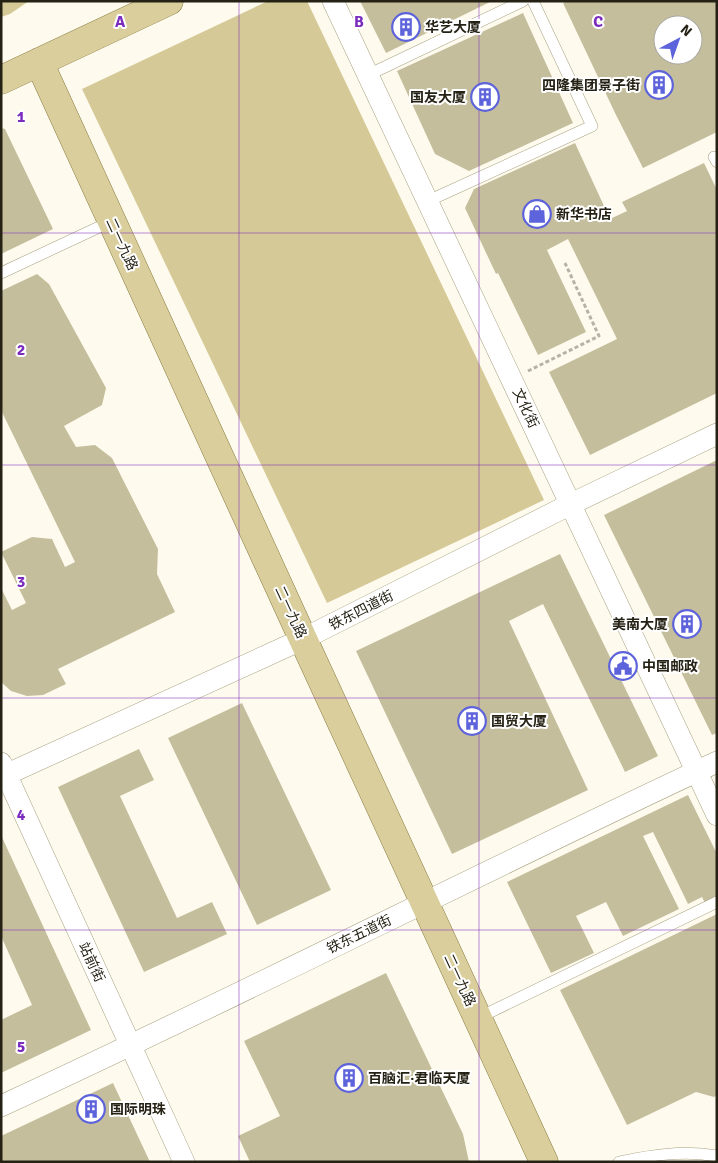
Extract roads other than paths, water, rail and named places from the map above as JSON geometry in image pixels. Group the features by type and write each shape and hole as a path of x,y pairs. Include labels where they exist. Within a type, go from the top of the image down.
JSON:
{"main road":[{"path":"1,80 169,1"},
{"name":"二一九路","path":"39,62 544,1162"}],"street":[{"name":"文化街","path":"333,1 717,815"},
{"name":"铁东四道街","path":"3,772 303,639 571,504 717,434"},
{"name":"铁东五道街","path":"1,1106 131,1046 424,902 717,762"},
{"name":"站前街","path":"3,772 184,1162"}],"lane":[{"path":"368,75 523,1"},
{"path":"428,201 592,126 533,1"},
{"path":"1,273 112,220"},
{"path":"478,1018 717,902"},
{"path":"618,1162 654,1155 706,1154 717,1156"}],"place":[{"name":"华艺大厦","path":"406,27"},
{"name":"四隆集团景子街","path":"659,85"},
{"name":"国友大厦","path":"485,97"},
{"name":"新华书店","path":"537,214"},
{"name":"美南大厦","path":"687,624"},
{"name":"中国邮政","path":"623,666"},
{"name":"国贸大厦","path":"472,721"},
{"name":"百脑汇·君临天厦","path":"349,1078"},
{"name":"国际明珠","path":"91,1109"}]}
